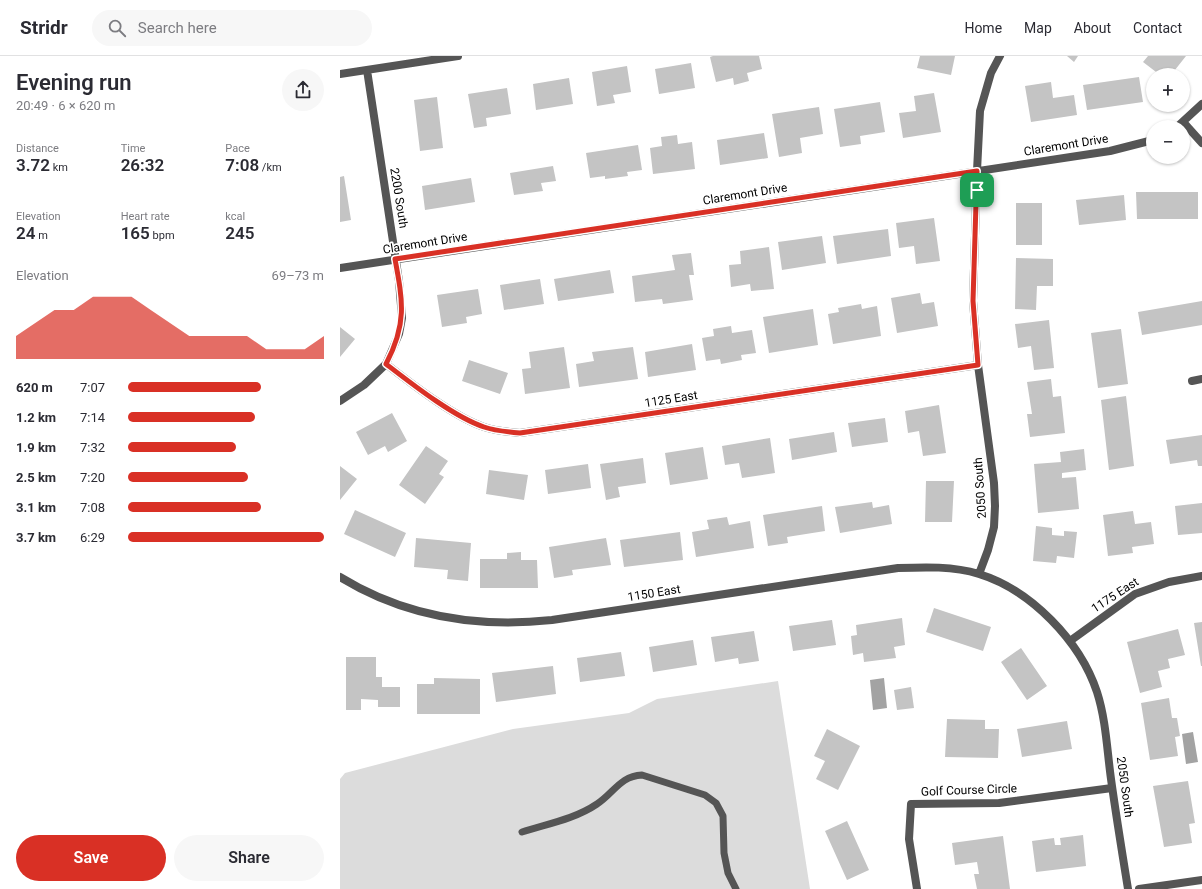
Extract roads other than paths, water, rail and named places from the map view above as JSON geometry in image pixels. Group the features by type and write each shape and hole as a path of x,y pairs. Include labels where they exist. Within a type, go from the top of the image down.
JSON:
{"street":[{"path":"340,74 458,56"},
{"name":"2050 South","path":"1000,56 991,73 980,111 977,171 973,301 978,365 994,483 995,506 994,527 988,550 979,574 998,582 1029,602 1057,626 1070,642 1085,666 1100,704 1128,889"},
{"name":"2200 South","path":"340,401 364,385 386,364 399,334 402,318 402,302 367,70"},
{"path":"1185,120 1202,104"},
{"path":"1190,133 1202,143"},
{"name":"Claremont Drive","path":"340,268 1110,151 1146,142"},
{"name":"1125 East","path":"386,364 468,420 490,429 520,433 978,365"},
{"path":"1192,380 1202,379"},
{"name":"1150 East","path":"340,577 364,592 409,609 456,620 504,624 552,620 898,568 926,567 952,569 979,574"},
{"name":"1175 East","path":"1070,642 1135,594 1169,582 1202,576"},
{"name":"Golf Course Circle","path":"917,889 910,839 911,804 999,803 1112,788"},
{"path":"1139,889 1202,880"}],"lane":[{"path":"522,832 586,811 598,804 631,775 642,775 705,795 716,803 723,816 724,853 727,866 736,889"}]}
